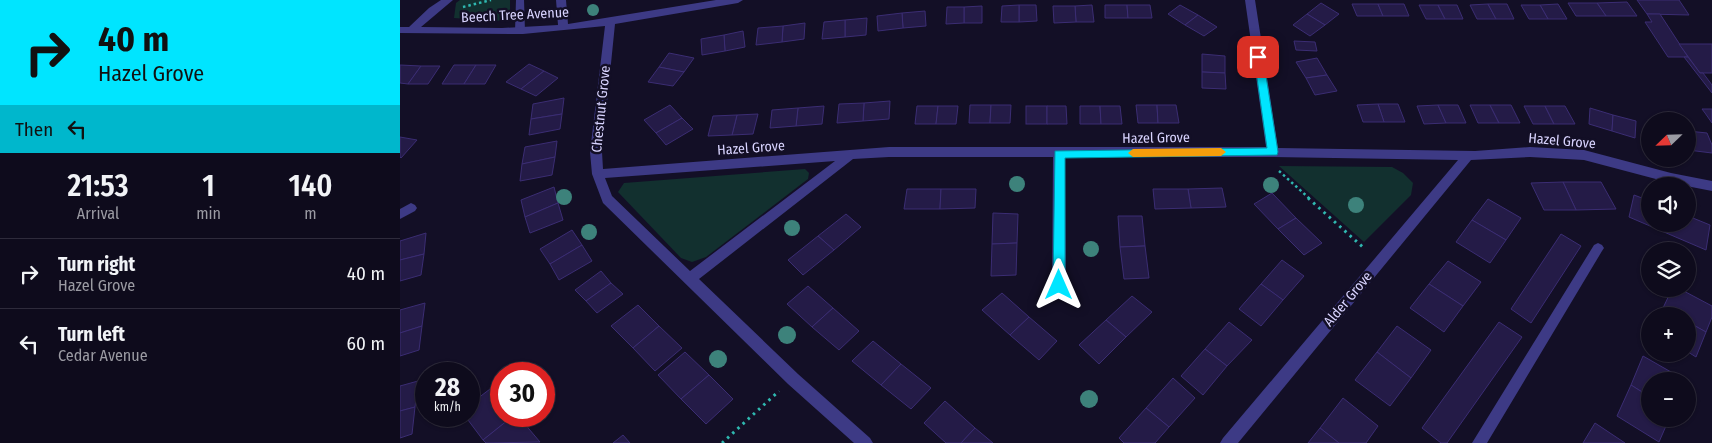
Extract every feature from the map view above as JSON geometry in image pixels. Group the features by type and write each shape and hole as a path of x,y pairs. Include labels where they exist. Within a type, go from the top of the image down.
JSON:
{"street":[{"path":"412,30 433,10 448,0"},
{"path":"560,0 562,28"},
{"name":"Beech Tree Avenue","path":"400,30 429,32 520,31 562,28 610,22 738,0"},
{"path":"1250,0 1273,152"},
{"name":"Chestnut Grove","path":"610,22 596,152 598,174 607,199 793,379 865,443"},
{"name":"Hazel Grove","path":"598,174 848,157 889,152 1059,154 1273,152 1468,156 1530,152 1584,155 1671,178 1712,186"},
{"path":"1059,154 1059,285"},
{"name":"Alder Grove","path":"1228,443 1468,156"},
{"path":"689,279 848,157"}],"lane":[{"path":"520,0 520,31"},
{"path":"400,214 411,208"},
{"path":"1479,443 1598,248"}],"path":[{"path":"1259,152 1380,262"},
{"path":"722,443 793,379"}],"green space":[{"path":"460,0 510,0 510,18 497,21 454,18 456,3"},
{"path":"1279,166 1392,167 1403,173 1413,183 1411,195 1364,242"},
{"path":"805,169 809,173 808,179 706,257 692,262 681,258 618,192 624,183"}],"building":[{"path":"1637,0 1679,0 1689,15 1647,14"},
{"path":"1627,2 1637,16 1606,16 1597,3"},
{"path":"1321,3 1339,14 1325,25 1307,14"},
{"path":"1568,3 1597,3 1606,16 1576,16"},
{"path":"1352,4 1378,4 1383,16 1357,16"},
{"path":"1378,4 1404,4 1409,16 1383,16"},
{"path":"1488,4 1496,19 1477,19 1470,5"},
{"path":"1488,4 1507,4 1514,19 1496,19"},
{"path":"1558,4 1567,19 1548,19 1540,5"},
{"path":"1019,5 1036,5 1037,21 1019,22"},
{"path":"1019,5 1019,22 1001,22 1002,6"},
{"path":"1092,5 1094,22 1076,22 1075,6"},
{"path":"1105,5 1127,5 1128,18 1105,18"},
{"path":"1127,5 1150,5 1152,18 1128,18"},
{"path":"1180,5 1198,15 1185,25 1168,14"},
{"path":"1419,5 1438,5 1445,19 1426,19"},
{"path":"1438,5 1457,5 1463,19 1445,19"},
{"path":"1521,5 1540,5 1548,19 1529,19"},
{"path":"982,6 982,23 964,23 964,7"},
{"path":"1053,6 1075,6 1076,22 1054,23"},
{"path":"947,7 964,7 964,23 946,24"},
{"path":"925,11 926,26 903,28 902,13"},
{"path":"902,13 903,28 878,31 877,16"},
{"path":"1307,14 1325,25 1310,36 1293,25"},
{"path":"1647,14 1660,14 1688,57 1668,57 1645,22 1652,22"},
{"path":"1198,15 1217,27 1204,36 1185,25"},
{"path":"867,18 866,35 845,37 845,20"},
{"path":"845,20 845,37 822,39 824,22"},
{"path":"805,23 804,39 782,42 783,26"},
{"path":"783,26 782,42 756,45 758,28"},
{"path":"743,31 745,47 725,51 724,35"},
{"path":"724,35 725,51 702,55 701,39"},
{"path":"1294,41 1315,42 1317,51 1296,50"},
{"path":"1679,44 1712,44 1712,73 1700,73"},
{"path":"669,53 694,58 684,72 659,67"},
{"path":"1202,54 1225,56 1225,73 1202,72"},
{"path":"1684,57 1688,57 1700,73 1703,73 1712,85 1712,93"},
{"path":"1317,58 1327,75 1306,78 1296,62"},
{"path":"529,64 544,71 521,89 506,82"},
{"path":"400,65 421,66 408,84 400,83"},
{"path":"454,65 476,65 464,84 442,84"},
{"path":"476,65 496,65 485,84 464,84"},
{"path":"421,66 440,66 428,84 408,84"},
{"path":"659,67 684,72 673,86 648,82"},
{"path":"544,71 558,78 536,96 521,89"},
{"path":"1202,72 1225,73 1226,89 1202,88"},
{"path":"1327,75 1337,91 1315,95 1306,78"},
{"path":"564,98 562,114 531,119 533,104"},
{"path":"890,101 889,119 863,121 864,103"},
{"path":"864,103 863,121 837,123 839,104"},
{"path":"1378,104 1398,104 1405,122 1384,122"},
{"path":"1378,104 1384,122 1363,122 1357,105"},
{"path":"670,105 682,118 656,133 644,120"},
{"path":"970,105 991,105 990,123 969,123"},
{"path":"991,105 1011,105 1010,123 990,123"},
{"path":"1136,105 1157,105 1158,123 1138,123"},
{"path":"1157,105 1176,105 1179,123 1158,123"},
{"path":"1438,105 1446,123 1424,124 1417,106"},
{"path":"1438,105 1458,105 1466,123 1446,123"},
{"path":"1470,105 1490,105 1499,123 1478,123"},
{"path":"1490,105 1511,105 1520,123 1499,123"},
{"path":"824,106 822,124 796,126 798,108"},
{"path":"917,106 938,106 936,124 915,124"},
{"path":"938,106 958,106 956,124 936,124"},
{"path":"1026,106 1047,106 1047,124 1026,124"},
{"path":"1047,106 1066,106 1067,124 1047,124"},
{"path":"1080,106 1100,106 1101,124 1080,124"},
{"path":"1100,106 1120,106 1122,124 1101,124"},
{"path":"1524,106 1545,106 1554,124 1533,124"},
{"path":"1545,106 1565,106 1575,124 1554,124"},
{"path":"798,108 796,126 770,128 772,110"},
{"path":"1590,108 1613,115 1612,131 1589,124"},
{"path":"1702,109 1712,109 1712,123 1705,113"},
{"path":"562,114 560,129 529,135 531,119"},
{"path":"758,114 753,134 732,135 737,115"},
{"path":"737,115 732,135 708,136 713,116"},
{"path":"1613,115 1636,121 1635,138 1612,131"},
{"path":"682,118 693,129 666,145 656,133"},
{"path":"1696,132 1707,133 1712,145 1712,153 1696,151"},
{"path":"400,137 417,140 401,158 400,157"},
{"path":"557,141 555,157 522,164 525,147"},
{"path":"555,157 552,175 520,181 522,164"},
{"path":"1563,182 1601,182 1616,209 1576,210"},
{"path":"1563,182 1576,210 1544,210 1531,183"},
{"path":"554,187 558,203 525,217 521,200"},
{"path":"1222,188 1226,207 1191,208 1188,189"},
{"path":"907,189 941,189 940,209 904,209"},
{"path":"941,189 976,189 975,208 940,209"},
{"path":"1153,189 1188,189 1191,208 1155,209"},
{"path":"1272,193 1296,218 1278,229 1254,204"},
{"path":"1634,195 1641,198 1641,222 1629,217"},
{"path":"1488,199 1521,218 1506,240 1472,220"},
{"path":"558,203 563,220 530,233 525,217"},
{"path":"993,213 1018,214 1017,243 992,244"},
{"path":"846,214 861,227 834,250 818,236"},
{"path":"1118,216 1142,216 1145,246 1120,247"},
{"path":"1296,218 1322,243 1304,255 1278,229"},
{"path":"1696,219 1710,225 1706,250 1696,246 1696,242 1687,242 1664,232 1696,232"},
{"path":"1472,220 1506,240 1490,263 1456,242"},
{"path":"572,230 582,245 550,264 540,249"},
{"path":"426,233 424,254 400,260 400,241"},
{"path":"1561,234 1581,246 1531,323 1511,309"},
{"path":"818,236 834,250 803,275 788,260"},
{"path":"1017,243 1016,275 991,276 992,244"},
{"path":"582,245 592,261 559,280 550,264"},
{"path":"1145,246 1149,278 1124,279 1120,247"},
{"path":"424,254 421,275 400,281 400,260"},
{"path":"1282,260 1304,276 1283,300 1261,284"},
{"path":"1448,261 1481,282 1463,306 1429,284"},
{"path":"601,271 611,283 586,301 575,290"},
{"path":"611,283 623,294 597,313 586,301"},
{"path":"1261,284 1283,300 1261,326 1239,309"},
{"path":"1429,284 1463,306 1444,332 1410,308"},
{"path":"808,286 833,308 812,327 787,304"},
{"path":"1002,293 1029,317 1010,335 982,310"},
{"path":"1132,296 1152,312 1126,337 1106,320"},
{"path":"1668,297 1695,297 1712,306 1712,317 1706,332 1696,326 1696,307 1663,307"},
{"path":"425,303 422,326 400,333 400,310"},
{"path":"638,305 659,326 633,348 611,326"},
{"path":"833,308 859,331 839,350 812,327"},
{"path":"1029,317 1057,341 1039,360 1010,335"},
{"path":"1106,320 1126,337 1099,364 1079,345"},
{"path":"1229,322 1252,340 1227,366 1205,349"},
{"path":"1499,322 1522,337 1447,443 1441,443 1422,428"},
{"path":"422,326 419,350 400,356 400,333"},
{"path":"659,326 682,348 655,371 633,348"},
{"path":"1397,326 1431,350 1411,378 1377,352"},
{"path":"1696,326 1706,332 1696,357"},
{"path":"873,341 901,364 881,385 852,361"},
{"path":"1205,349 1227,366 1203,395 1181,376"},
{"path":"685,352 709,375 681,399 658,375"},
{"path":"1377,352 1411,378 1390,406 1355,380"},
{"path":"1641,361 1654,362 1671,372 1641,372 1641,391 1631,385"},
{"path":"901,364 931,388 911,409 881,385"},
{"path":"709,375 733,399 706,424 681,399"},
{"path":"1173,378 1195,398 1169,427 1146,408"},
{"path":"415,382 415,407 400,411 400,386"},
{"path":"1631,385 1641,391 1641,427 1666,427 1659,442 1617,416"},
{"path":"490,389 490,427 499,427 483,440 473,427 480,427 480,397"},
{"path":"1343,398 1378,426 1366,443 1339,443 1320,428"},
{"path":"945,401 975,428 961,443 946,443 924,423"},
{"path":"415,407 412,434 400,438 400,411"},
{"path":"1146,408 1169,427 1155,443 1124,443 1119,438"},
{"path":"1595,423 1625,443 1583,443"},
{"path":"499,427 527,427 540,442 486,443 483,440"},
{"path":"975,428 993,443 961,443"},
{"path":"1320,428 1339,443 1308,443"},
{"path":"623,435 630,443 613,443"}],"slow traffic":[{"path":"1133,153 1221,152"}],"route":[{"path":"1059,285 1059,154 1273,152 1258,57"}]}
